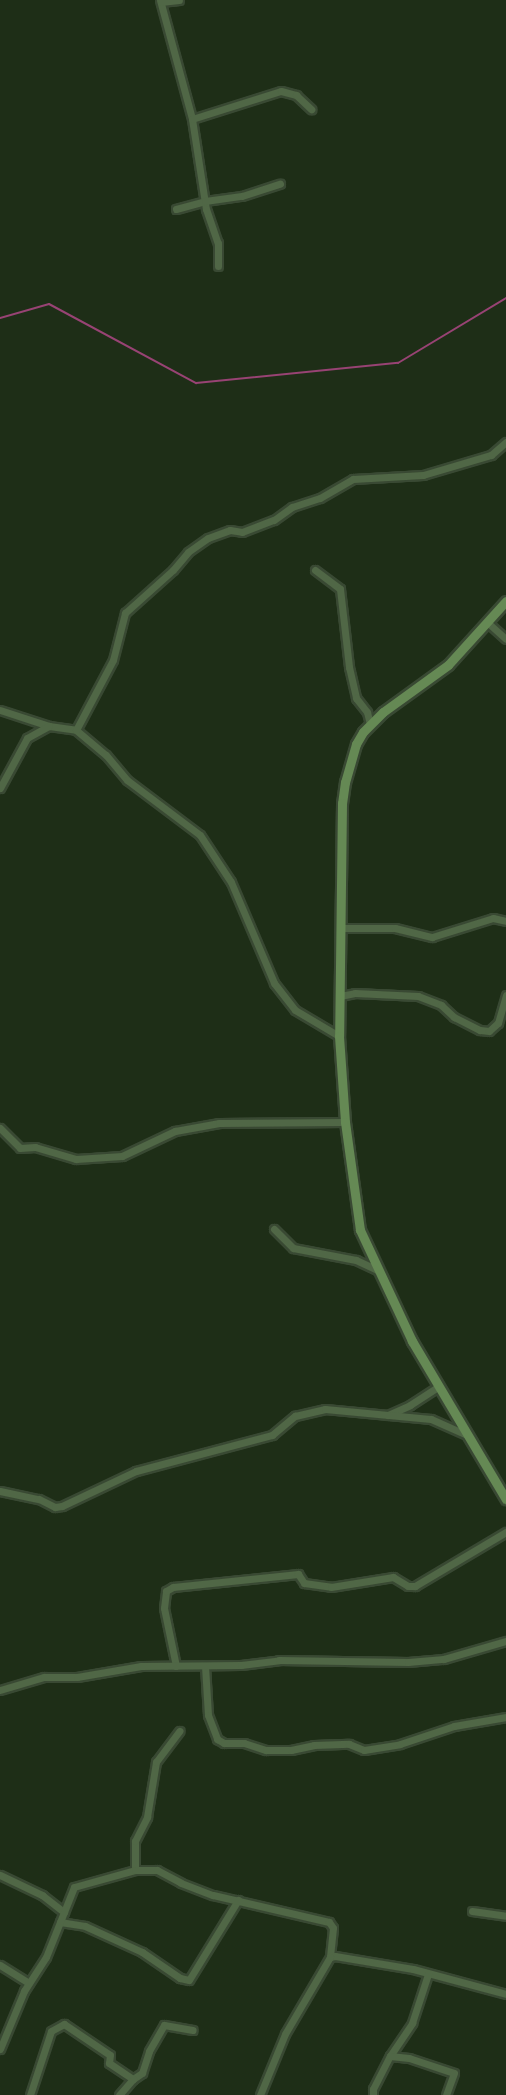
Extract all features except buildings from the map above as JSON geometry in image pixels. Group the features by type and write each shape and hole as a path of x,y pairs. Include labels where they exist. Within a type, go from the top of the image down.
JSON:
{"street":[{"path":"179,0 160,1 192,118 205,201 218,243 218,266"},
{"path":"192,118 281,91 296,95 310,109"},
{"path":"176,209 205,201 242,196 280,184"},
{"path":"76,730 113,660 125,613 173,570 188,552 208,538 230,530 242,532 274,520 292,507 321,498 353,479 423,476 491,455 506,442"},
{"path":"315,570 340,589 349,667 356,698 367,712 370,724"},
{"path":"506,601 447,665 370,724 356,744 345,782 341,830 339,1036 345,1122 360,1230 377,1270 438,1387 470,1436 506,1499"},
{"path":"487,622 506,639"},
{"path":"0,710 49,726 76,730 106,755 127,780 200,835 231,882 274,983 295,1010 339,1036"},
{"path":"0,788 27,738 49,726"},
{"path":"340,928 395,928 432,937 493,918 506,921"},
{"path":"340,996 355,993 418,996 441,1005 454,1017 480,1030 489,1030 498,1023 506,995"},
{"path":"0,1128 20,1148 35,1148 76,1159 122,1155 175,1131 219,1123 345,1122"},
{"path":"274,1229 292,1248 356,1260 377,1270"},
{"path":"383,1416 410,1405 438,1387"},
{"path":"0,1491 39,1499 55,1507 62,1506 136,1471 272,1435 295,1416 305,1412 347,1409 383,1416 431,1419 470,1436"},
{"path":"176,1666 164,1608 166,1591 173,1587 298,1574 304,1583 331,1587 393,1577 408,1586 415,1586 506,1532"},
{"path":"0,1690 44,1677 77,1677 121,1668 205,1666 279,1660 420,1661 464,1655 506,1641"},
{"path":"205,1666 208,1716 217,1739 224,1743 244,1743 266,1750 291,1750 314,1745 349,1744 364,1750 400,1744 454,1726 506,1717"},
{"path":"135,1870 135,1841 147,1817 156,1762 179,1731"},
{"path":"0,2049 29,1983 46,1957 74,1887 135,1870 157,1870 213,1895 329,1923 333,1928 330,1958 285,2034 260,2095"},
{"path":"0,1875 42,1895 64,1912"},
{"path":"60,1922 85,1926 142,1952 180,1978 189,1980 238,1900"},
{"path":"472,1911 506,1916"},
{"path":"330,1958 335,1956 412,1969 506,1994"},
{"path":"0,1965 29,1983"},
{"path":"373,2095 373,2089 390,2056 412,2023 428,1974"},
{"path":"30,2095 51,2031 64,2024 110,2055 109,2063 133,2079"},
{"path":"119,2095 133,2079 142,2073 149,2050 164,2025 194,2030"},
{"path":"390,2056 409,2058 454,2073 446,2095"}],"waterway":[{"path":"0,318 49,304 196,383 398,363 506,298"}]}
